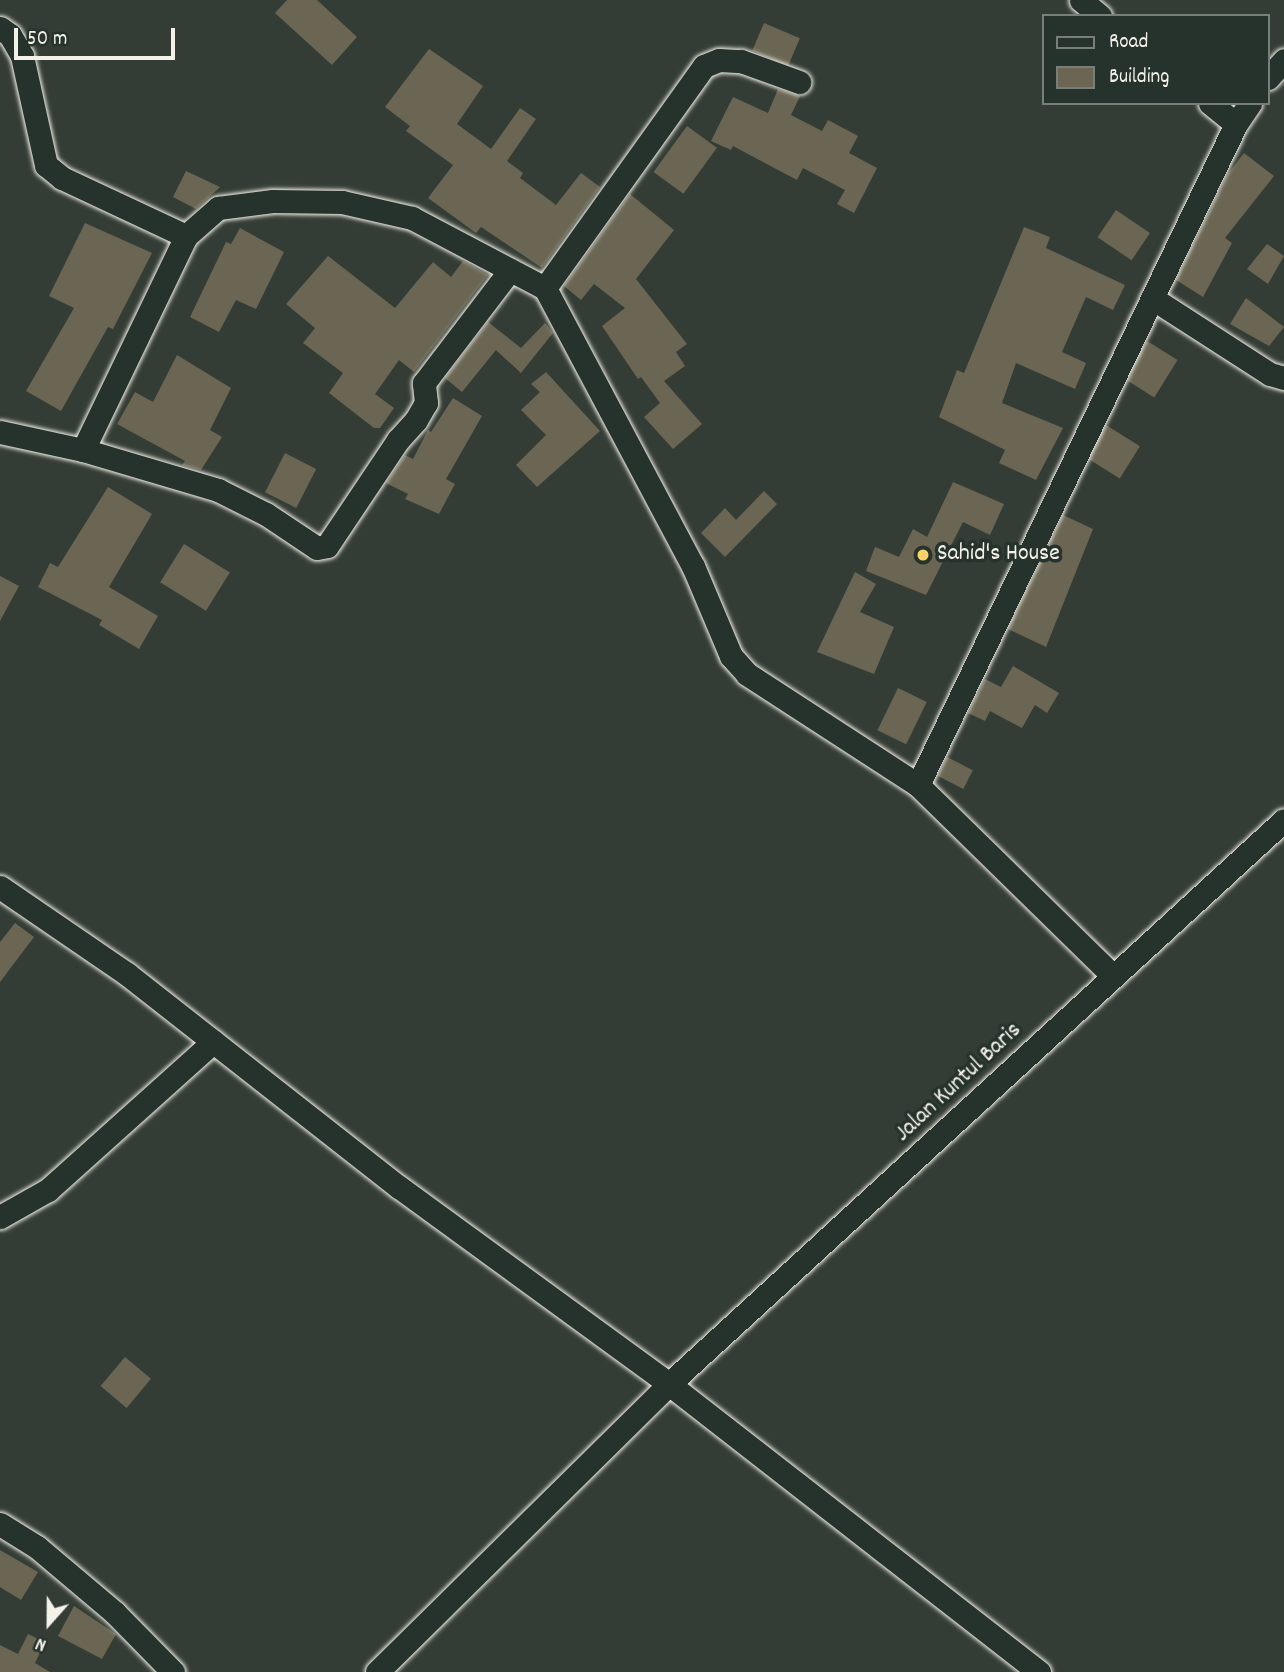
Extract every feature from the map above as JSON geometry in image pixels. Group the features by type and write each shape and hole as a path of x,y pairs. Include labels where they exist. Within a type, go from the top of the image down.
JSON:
{"street":[{"path":"1081,0 1098,14"},
{"path":"0,28 10,35 22,56 46,164 73,184 186,236"},
{"path":"545,288 704,66 719,60 741,61 799,82"},
{"path":"1270,76 1284,60"},
{"path":"1212,105 1236,124"},
{"path":"918,785 1236,124 1249,105"},
{"path":"83,450 186,236 218,208 273,201 342,202 412,218 545,288 693,566 731,656 747,674 918,785 1113,976"},
{"path":"0,432 83,450 218,490 266,514 317,548 327,545 398,440 416,420 426,403 424,383 510,270"},
{"path":"1152,298 1269,374 1284,378"},
{"name":"Jalan Kuntul Baris","path":"377,1672 669,1384 1284,820"},
{"path":"0,887 127,974 399,1187 669,1384 1039,1672"},
{"path":"0,1217 48,1190 213,1042"},
{"path":"0,1524 37,1547 115,1613 173,1672"}],"building":[{"path":"287,0 317,0 357,37 332,65 275,13"},
{"path":"764,23 800,38 788,66 752,51"},
{"path":"429,49 483,86 457,124 491,149 520,108 536,119 507,161 523,173 520,178 556,205 581,173 600,187 542,268 481,227 476,233 428,198 453,165 406,131 410,126 385,107"},
{"path":"778,89 800,96 791,115 822,131 828,120 858,136 849,153 877,168 854,213 837,204 845,190 803,168 797,180 733,146 731,150 711,141 733,97 768,113"},
{"path":"687,126 717,148 683,194 653,172"},
{"path":"1244,153 1274,176 1225,238 1232,243 1203,297 1176,280 1227,175"},
{"path":"186,171 220,187 196,209 173,197"},
{"path":"630,194 674,230 636,279 687,344 676,352 685,366 664,381 702,424 673,449 644,417 660,403 641,377 638,379 602,326 625,308 594,284 581,300 564,286"},
{"path":"1116,210 1150,233 1132,260 1098,237"},
{"path":"85,223 152,253 113,329 108,327 61,411 26,391 74,308 49,296"},
{"path":"1024,227 1050,237 1046,248 1125,285 1113,310 1086,297 1062,352 1086,363 1075,389 1016,363 1002,403 1063,428 1036,480 999,463 1005,450 939,417 957,370 964,373"},
{"path":"240,228 284,252 256,309 236,300 219,332 190,317 226,242 231,244"},
{"path":"1267,244 1284,256 1268,284 1247,269"},
{"path":"328,256 395,308 433,262 451,277 463,261 488,275 414,372 399,360 375,394 394,408 380,428 374,428 329,393 343,373 303,343 315,328 286,304"},
{"path":"1246,298 1284,327 1269,346 1230,324"},
{"path":"488,322 521,348 545,323 553,333 521,373 496,350 462,392 445,378"},
{"path":"1147,341 1178,360 1154,397 1124,378"},
{"path":"177,355 231,388 210,430 222,437 201,470 182,465 185,461 117,424 135,392 153,402"},
{"path":"546,372 600,431 537,487 516,465 546,435 521,410 540,392 531,384"},
{"path":"453,398 482,416 446,479 455,484 439,514 405,499 408,494 386,483 405,455 413,459 428,430 431,432"},
{"path":"1106,425 1140,446 1120,478 1086,457"},
{"path":"285,453 316,469 296,508 265,492"},
{"path":"953,482 1004,504 990,535 963,522 926,595 866,571 875,547 899,557 913,529 927,537"},
{"path":"108,487 152,514 109,587 158,616 139,649 99,625 102,620 38,587 50,563 58,567"},
{"path":"764,491 777,504 725,557 701,533 725,508 736,520"},
{"path":"1063,515 1093,529 1046,647 1008,629"},
{"path":"184,544 230,573 206,611 160,582"},
{"path":"855,572 876,584 860,612 894,627 874,674 817,652"},
{"path":"0,576 19,586 0,621"},
{"path":"1013,666 1059,693 1047,713 1035,705 1022,728 990,711 985,721 968,713 985,679 1001,687"},
{"path":"898,688 927,702 906,744 877,730"},
{"path":"947,757 973,770 963,789 937,776"},
{"path":"15,923 34,937 0,982 0,942"},
{"path":"125,1357 151,1379 127,1408 101,1386"},
{"path":"0,1550 38,1572 21,1600 0,1587"},
{"path":"74,1606 116,1634 102,1659 58,1636"},
{"path":"28,1634 45,1642 35,1663 50,1672 0,1672 0,1645 18,1654"}],"place":[{"name":"Sahid's House","path":"923,555"}]}
